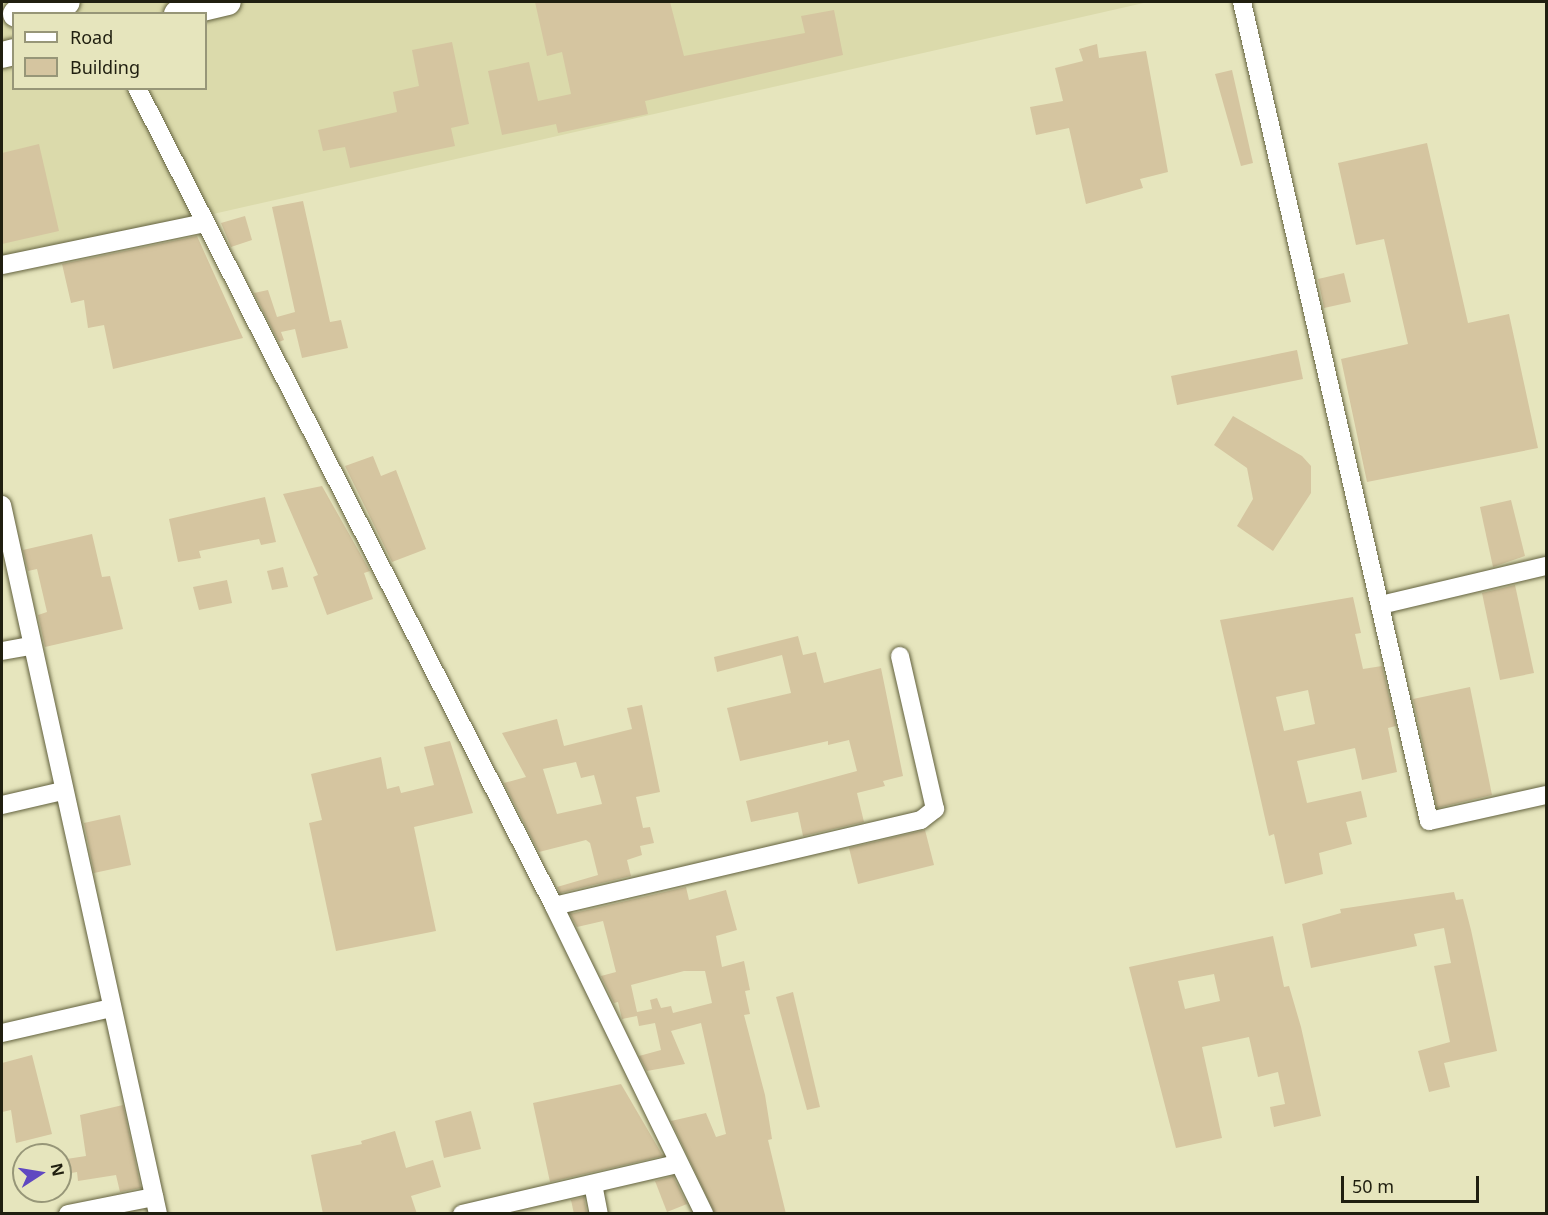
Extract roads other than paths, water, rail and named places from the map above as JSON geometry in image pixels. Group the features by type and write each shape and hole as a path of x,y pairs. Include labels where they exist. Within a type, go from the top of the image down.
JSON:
{"main road":[{"path":"24,12 67,2"},
{"path":"186,12 228,2"}],"street":[{"path":"1242,2 1429,821 1546,795"},
{"path":"138,90 554,906 677,1164 704,1214"},
{"path":"2,265 204,223"},
{"path":"2,505 62,790 156,1205 68,1214"},
{"path":"1381,605 1546,566"},
{"path":"2,651 31,646"},
{"path":"554,906 921,820 935,809 900,656"},
{"path":"2,805 62,790"},
{"path":"2,1033 111,1008"},
{"path":"462,1214 677,1164"},
{"path":"593,1184 599,1214"}]}
